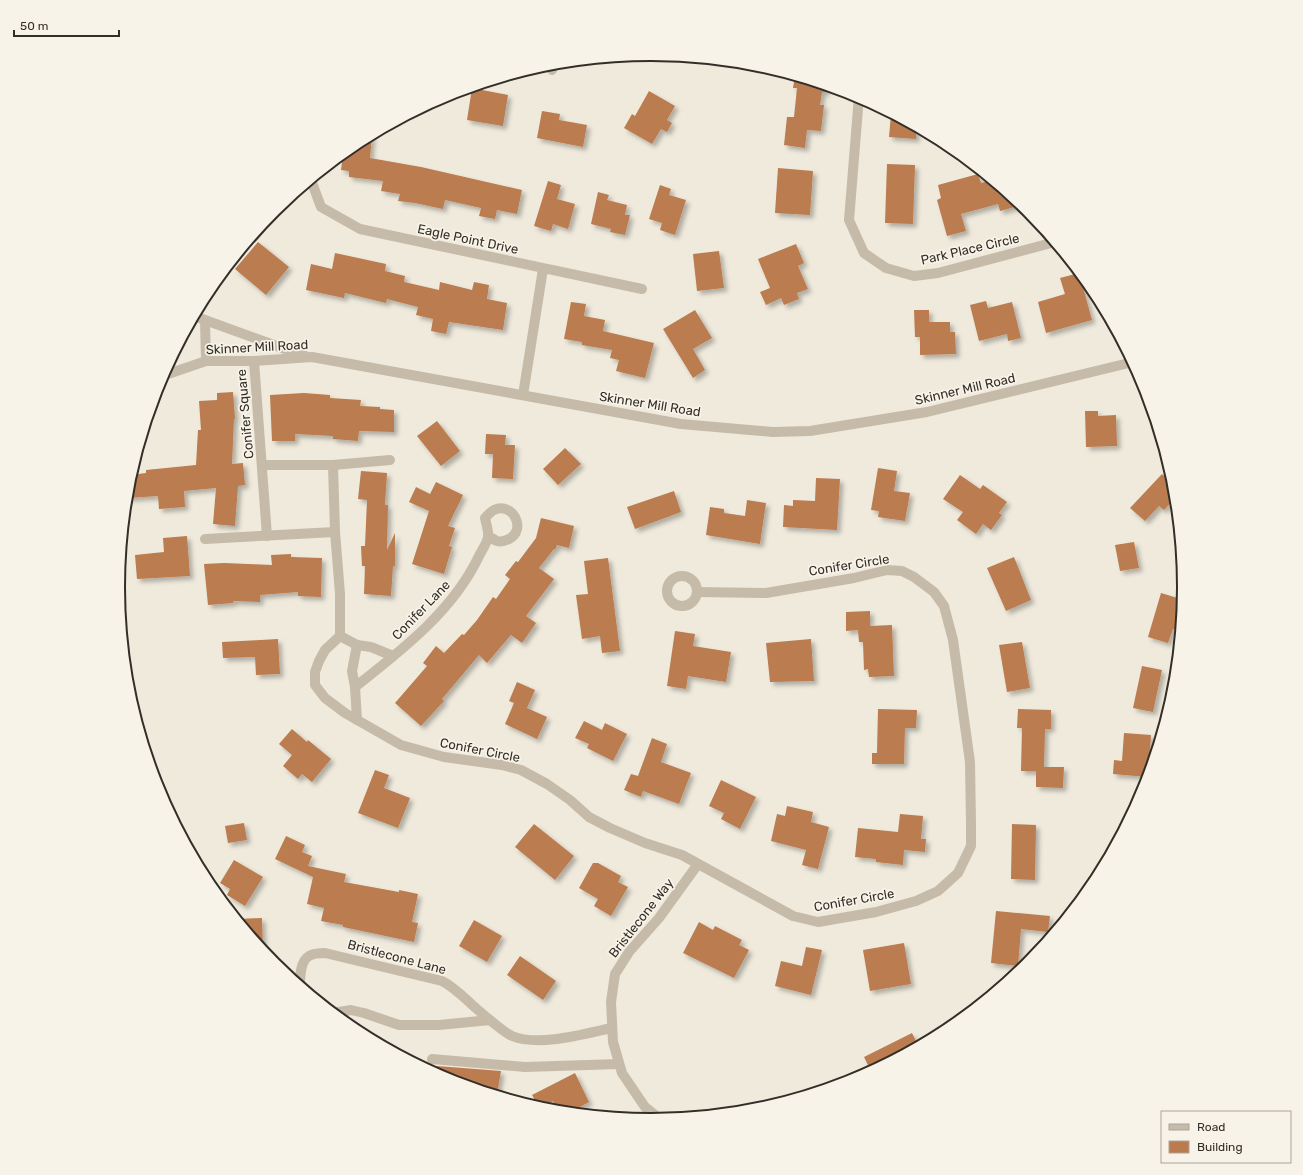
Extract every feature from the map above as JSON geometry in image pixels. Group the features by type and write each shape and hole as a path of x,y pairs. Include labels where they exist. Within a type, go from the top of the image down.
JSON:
{"street":[{"name":"Park Place Circle","path":"858,103 849,220 864,253 886,268 914,276 938,273 1050,243"},
{"name":"Eagle Point Drive","path":"313,185 321,207 360,229 642,289"},
{"path":"523,395 543,269"},
{"path":"200,318 285,349 312,357"},
{"path":"205,320 206,361"},
{"name":"Skinner Mill Road","path":"171,373 206,361 254,361 312,357 680,424 773,432 810,431 927,412 1128,363"},
{"name":"Conifer Square","path":"254,361 266,536"},
{"name":"Conifer Square","path":"262,465 333,465 390,460"},
{"path":"333,465 335,532 340,594 340,636 358,645 371,647 393,656"},
{"path":"205,539 335,532"},
{"name":"Conifer Lane","path":"355,687 421,632 445,607 461,587 474,567 488,536"},
{"name":"Conifer Circle","path":"340,636 325,650 319,661 315,672 315,685 325,698 345,713 401,745 444,757 502,765 521,770 547,784 570,800 589,817 645,843 682,855 792,916 818,922 876,912 916,901 938,891 958,873 971,846 971,824 970,762 953,640 944,606 934,592 914,577 902,571 887,570 766,593 697,592"},
{"path":"357,720 355,687 352,671 358,645"},
{"name":"Bristlecone Way","path":"654,1114 645,1107 622,1073 613,1042 610,1002 615,974 629,952 659,918 698,864"},
{"name":"Bristlecone Lane","path":"300,979 300,973 304,960 309,956 325,953 442,981 449,984 478,1010 511,1036 534,1041 573,1037 612,1028"},
{"path":"340,1012 351,1010 399,1025 439,1025 490,1020"},
{"path":"432,1059 525,1067 619,1064"}],"building":[{"path":"794,81 826,91 822,92 820,105 824,105 821,131 807,130 805,148 784,145 787,117 794,117 797,88 793,88"},
{"path":"480,90 508,95 503,126 467,120 471,93"},
{"path":"649,91 675,106 667,120 672,123 667,132 661,129 652,144 624,128 632,114 635,116"},
{"path":"542,111 560,114 559,120 587,125 583,147 537,138"},
{"path":"891,119 916,133 916,139 889,137"},
{"path":"371,142 370,158 421,167 522,190 517,214 497,210 495,219 479,216 481,208 445,200 443,209 398,201 400,194 381,191 383,181 349,177 349,171 341,170 342,162"},
{"path":"887,164 915,165 913,224 885,223"},
{"path":"778,168 813,171 810,215 775,213"},
{"path":"977,174 981,183 986,182 1015,207 1000,211 998,204 961,214 966,231 947,236 937,200 941,198 938,185"},
{"path":"548,181 561,185 557,199 575,204 568,229 553,224 551,231 534,226"},
{"path":"660,185 671,189 669,195 686,200 675,235 660,230 662,223 649,219"},
{"path":"598,192 609,195 607,200 627,205 625,215 630,215 625,235 610,232 611,229 591,224"},
{"path":"258,242 289,267 266,295 235,269"},
{"path":"796,244 804,263 798,266 808,289 797,293 799,299 784,305 781,298 766,305 760,292 770,288 758,259"},
{"path":"719,251 724,288 697,291 693,254"},
{"path":"335,253 386,264 385,271 405,276 404,282 439,290 440,282 472,290 474,282 489,285 487,299 507,303 503,330 449,322 446,334 431,331 433,319 416,315 418,307 387,299 386,303 345,293 344,298 306,290 311,264 332,269"},
{"path":"1074,274 1083,286 1092,320 1046,333 1038,302 1065,294 1060,278"},
{"path":"986,301 988,308 1012,302 1021,338 1008,341 1007,334 979,341 970,305"},
{"path":"571,302 586,304 584,316 605,320 603,331 654,343 645,378 616,371 619,360 610,358 612,350 582,345 582,342 564,339"},
{"path":"695,310 712,338 693,349 705,370 693,378 663,329"},
{"path":"914,310 929,310 929,322 950,322 950,332 955,332 956,354 920,355 920,337 915,337"},
{"path":"233,392 235,419 232,464 243,463 245,485 238,486 235,526 213,524 216,488 184,491 185,507 159,509 158,496 133,498 138,474 146,473 146,470 196,465 198,430 201,430 199,401 217,400 217,393"},
{"path":"304,393 330,395 330,398 361,400 360,406 380,407 380,409 394,410 394,432 359,431 358,441 333,439 333,436 295,434 295,441 272,441 270,395"},
{"path":"1085,411 1098,411 1098,416 1116,415 1117,446 1086,447"},
{"path":"437,421 460,451 441,466 417,436"},
{"path":"486,434 506,435 505,445 515,445 513,479 492,478 493,454 485,454"},
{"path":"565,448 581,464 558,485 543,469"},
{"path":"878,468 897,471 894,491 910,493 905,521 878,517 879,511 871,510"},
{"path":"361,471 387,473 385,505 388,505 387,550 395,533 395,566 393,566 391,596 364,594 365,566 362,566 361,546 365,546 367,500 358,499"},
{"path":"1162,474 1166,478 1171,503 1164,510 1159,506 1145,521 1130,508"},
{"path":"960,475 980,489 983,485 1007,502 999,513 1002,515 991,530 983,524 976,534 957,520 963,512 943,499"},
{"path":"816,478 840,479 837,530 783,527 784,505 793,506 793,500 815,501"},
{"path":"436,482 463,495 448,526 455,528 449,546 452,547 444,574 412,564 429,511 409,502 416,487 430,494"},
{"path":"674,491 681,512 635,529 627,507"},
{"path":"747,500 766,503 760,544 706,535 710,507 724,509 724,513 745,516"},
{"path":"541,518 574,526 569,548 557,545 555,550 554,549 539,568 554,579 526,616 536,623 522,643 511,635 487,663 479,655 442,699 444,701 421,726 395,703 427,666 423,663 436,646 444,653 462,634 464,635 477,620 493,597 496,599 510,579 505,575 516,561 518,562 536,538"},
{"path":"187,536 190,576 137,579 135,555 164,552 163,538"},
{"path":"1134,542 1139,568 1120,571 1115,545"},
{"path":"291,554 291,557 322,558 321,597 298,596 298,592 260,595 260,602 233,601 233,603 208,605 204,564 224,563 272,565 271,555"},
{"path":"1014,557 1031,600 1006,611 987,568"},
{"path":"608,558 620,651 602,653 600,636 582,639 576,595 588,594 584,561"},
{"path":"1161,593 1178,598 1176,630 1173,629 1168,643 1148,637"},
{"path":"870,611 870,626 892,625 894,676 869,677 868,669 864,670 863,642 859,642 858,630 846,631 846,612"},
{"path":"675,631 695,634 693,646 731,652 726,682 688,676 686,689 667,686"},
{"path":"278,639 280,674 256,675 255,657 223,658 222,642"},
{"path":"811,639 814,681 770,682 766,643"},
{"path":"1022,642 1030,688 1007,692 999,645"},
{"path":"1142,666 1162,670 1153,712 1133,708"},
{"path":"517,682 535,690 527,708 547,717 537,739 505,724 514,703 509,701"},
{"path":"878,709 917,710 916,728 905,728 904,764 872,764 872,753 877,753"},
{"path":"1018,709 1051,710 1051,729 1045,729 1044,767 1064,767 1063,788 1036,787 1036,771 1021,771 1022,728 1017,728"},
{"path":"584,721 602,730 605,723 627,734 613,761 587,748 589,744 575,738"},
{"path":"292,729 331,759 312,782 302,774 298,779 283,766 292,755 279,744"},
{"path":"1124,733 1151,735 1149,759 1143,777 1113,774 1114,760 1122,761"},
{"path":"652,738 667,744 661,762 691,773 679,804 643,791 641,797 624,790 631,774 638,776"},
{"path":"375,770 389,775 384,788 410,798 398,828 358,813"},
{"path":"721,780 756,797 740,829 721,819 724,813 709,806"},
{"path":"787,806 813,812 811,822 829,827 818,869 802,865 806,850 771,841 777,814 785,816"},
{"path":"900,814 923,816 921,839 926,839 925,852 904,850 903,865 876,862 876,859 855,857 858,828 898,832"},
{"path":"244,823 247,840 228,843 225,826"},
{"path":"534,824 574,856 555,880 515,847"},
{"path":"1012,824 1036,825 1035,880 1011,879"},
{"path":"286,836 305,845 302,852 312,856 308,866 346,874 344,882 418,894 412,922 418,923 414,942 321,921 324,908 307,904 313,877 275,859"},
{"path":"234,860 263,877 245,906 227,895 230,889 220,883"},
{"path":"593,863 598,863 621,876 618,882 628,887 611,916 594,906 598,899 579,888"},
{"path":"996,911 1050,916 1048,932 1021,929 1018,966 991,963"},
{"path":"262,918 263,942 256,935 243,919"},
{"path":"474,920 502,936 487,962 459,946"},
{"path":"699,922 713,930 715,926 742,940 739,945 749,950 734,978 683,953"},
{"path":"904,943 911,984 870,991 863,950"},
{"path":"806,947 822,950 811,995 775,986 781,961 802,966"},
{"path":"520,956 556,981 543,1000 507,975"},
{"path":"912,1033 917,1042 869,1067 864,1057"},
{"path":"437,1066 501,1071 498,1091 482,1086 437,1068"},
{"path":"575,1073 589,1102 578,1108 555,1105 553,1101 548,1104 535,1101 532,1095"}]}
